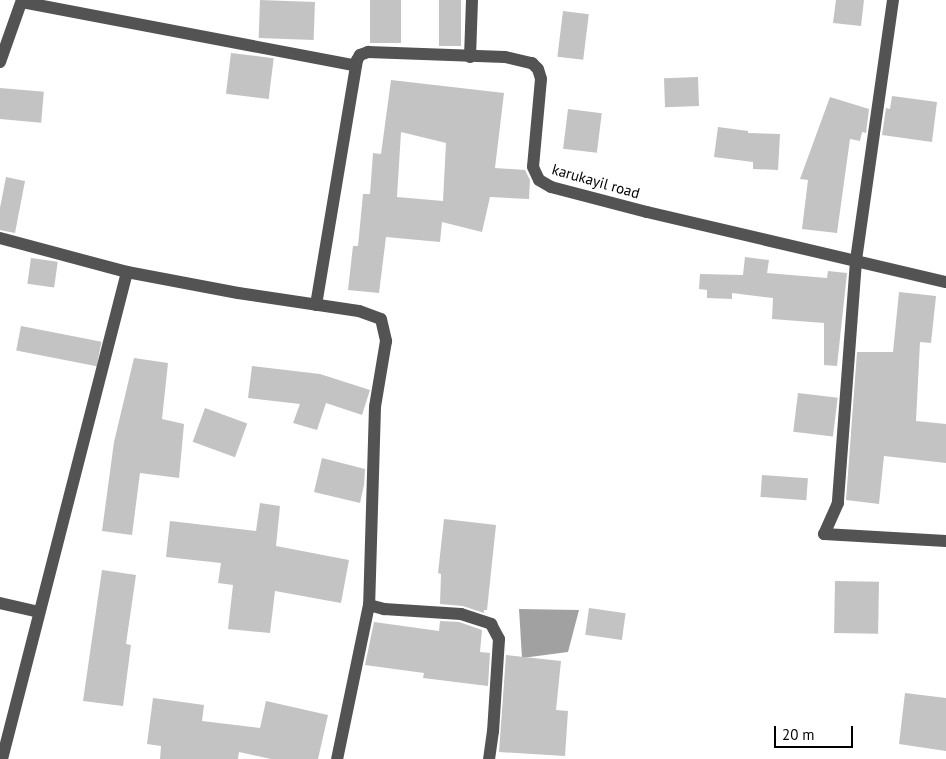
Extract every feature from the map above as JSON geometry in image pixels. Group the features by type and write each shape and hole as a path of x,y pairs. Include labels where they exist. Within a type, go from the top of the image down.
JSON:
{"street":[{"path":"470,56 472,0"},
{"path":"893,0 856,262 838,502 824,534 946,541"},
{"path":"0,62 22,1 356,66 316,305"},
{"name":"karukayil road","path":"356,66 360,55 368,52 521,59 532,63 538,70 541,79 534,167 539,180 552,187 856,262 946,282"},
{"path":"0,238 127,272 359,311 381,319 386,341 375,407 369,605 337,759"},
{"path":"2,759 38,612 64,523 127,272"},
{"path":"0,602 38,612"},
{"path":"369,605 384,609 461,614 491,624 499,639 493,731 489,759"}],"shaded area":[{"path":"519,609 579,610 568,652 522,658"}],"building":[{"path":"260,0 315,2 314,40 259,38"},
{"path":"370,0 401,0 401,43 370,43"},
{"path":"439,0 461,0 461,46 439,46"},
{"path":"836,0 864,0 861,26 833,23"},
{"path":"563,11 589,14 583,60 557,57"},
{"path":"231,53 274,58 269,99 226,94"},
{"path":"698,77 699,106 665,107 664,78"},
{"path":"391,80 504,93 495,168 525,170 530,180 529,199 490,197 482,232 442,222 440,242 386,237 379,293 348,290 353,246 358,246 363,194 370,194 373,153 381,154","holes":["401,132 446,143 443,201 397,197"]},
{"path":"0,88 44,92 41,123 0,119"},
{"path":"892,96 937,102 932,142 882,135 886,108 890,109"},
{"path":"830,97 869,109 866,133 862,132 860,141 850,139 837,233 802,229 808,180 800,179"},
{"path":"568,109 602,113 597,153 563,149"},
{"path":"718,127 748,131 748,133 780,134 778,170 753,169 753,162 714,157"},
{"path":"6,177 25,181 15,233 0,230 0,208"},
{"path":"745,257 769,260 767,273 827,278 828,271 847,273 837,366 824,365 824,323 772,319 773,298 732,293 732,299 707,298 707,290 699,289 700,274 743,275"},
{"path":"31,258 58,262 54,288 27,284"},
{"path":"899,292 936,296 931,343 920,342 916,421 946,424 946,463 884,456 879,504 846,500 857,352 893,352"},
{"path":"21,326 101,342 97,366 16,351"},
{"path":"134,358 168,363 162,419 184,424 179,478 140,473 132,535 102,531 114,442"},
{"path":"252,366 320,374 370,390 362,415 326,403 317,430 293,423 300,404 248,398"},
{"path":"798,393 838,398 833,437 793,432"},
{"path":"205,408 247,423 235,457 193,442"},
{"path":"322,458 365,469 360,503 314,492"},
{"path":"762,475 808,478 806,500 760,497"},
{"path":"260,503 280,506 276,546 349,560 341,603 275,591 270,633 228,629 233,585 218,583 221,563 166,557 170,521 256,531"},
{"path":"444,519 496,525 487,610 484,610 484,613 463,606 440,604 441,574 438,573"},
{"path":"102,570 136,575 126,644 131,645 123,706 83,701"},
{"path":"835,581 879,582 878,634 834,633"},
{"path":"589,608 626,613 622,640 585,635"},
{"path":"440,621 459,622 482,630 480,652 490,653 488,686 423,678 424,673 365,665 374,622 439,631"},
{"path":"506,655 561,661 556,710 568,711 565,756 499,752"},
{"path":"905,693 946,698 946,751 899,744"},
{"path":"153,698 204,705 202,721 260,728 266,701 328,715 318,759 271,759 239,752 238,759 160,759 161,746 147,744"}]}
